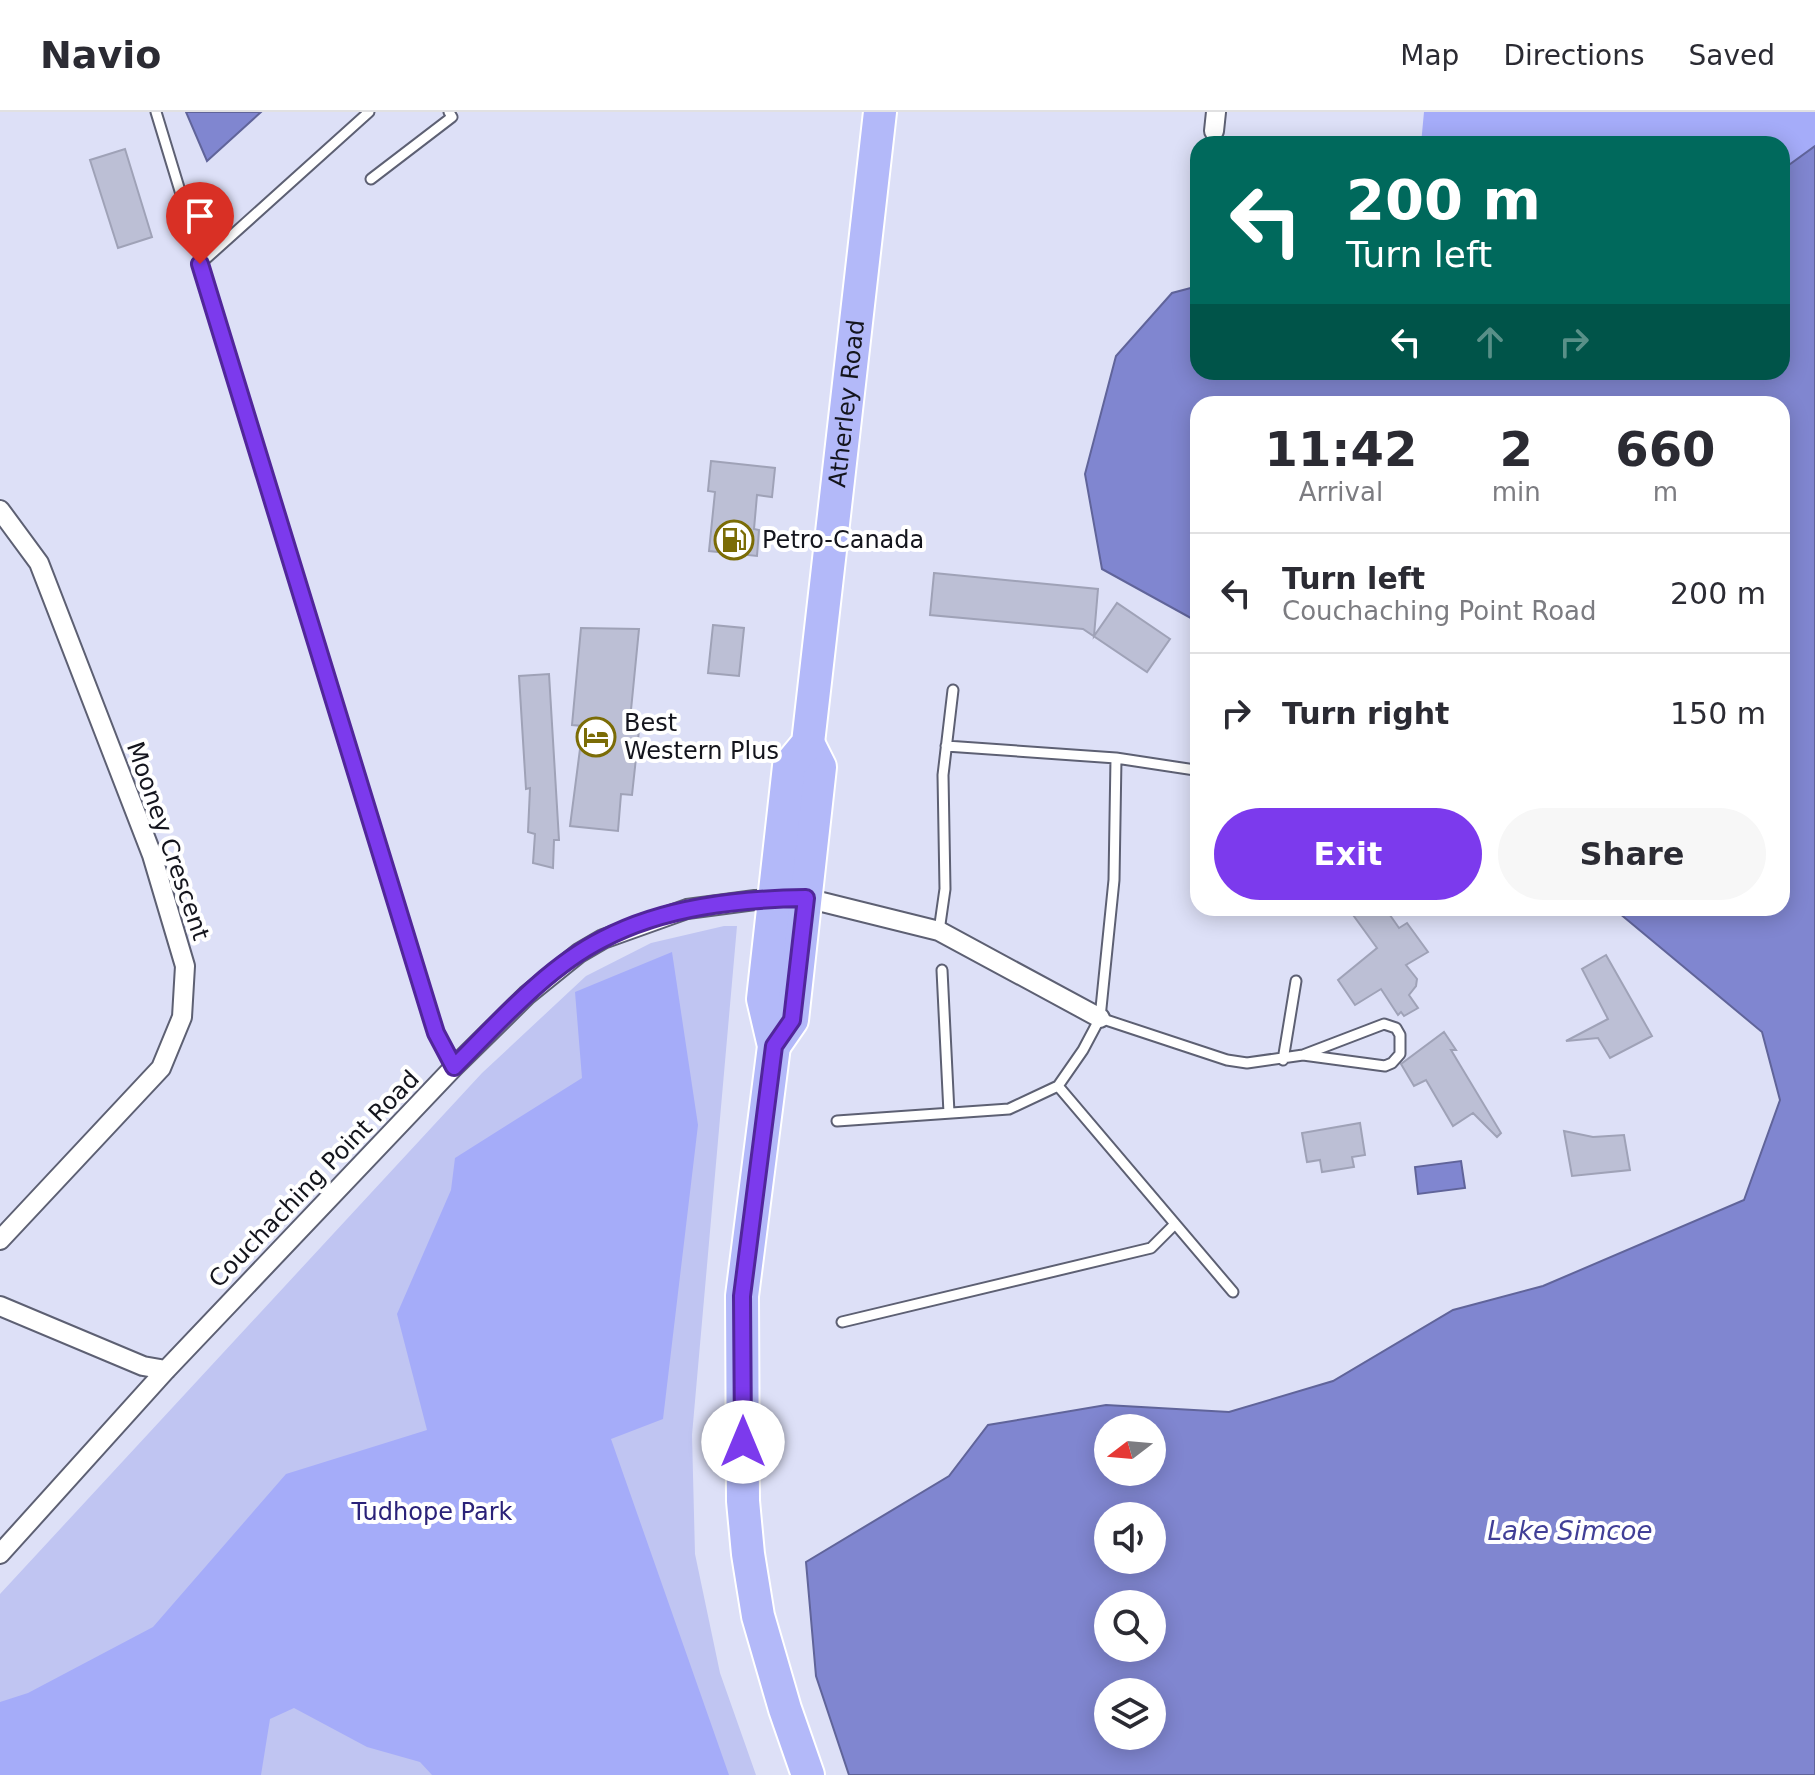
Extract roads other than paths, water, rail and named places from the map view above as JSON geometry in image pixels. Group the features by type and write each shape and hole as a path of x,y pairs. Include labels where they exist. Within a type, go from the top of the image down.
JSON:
{"highway":[{"name":"Atherley Road","path":"808,1775 758,1616 748,1554 743,1501 742,1296 774,1046 792,1020 791,898 820,767 808,743 880,112"}],"street":[{"name":"Mooney Crescent","path":"0,510 39,563 152,855 185,966 182,1017 161,1068 0,1240"},
{"name":"Couchaching Point Road","path":"0,1554 166,1370 454,1067 527,995 579,953 603,939 687,909 791,898"},
{"path":"791,898 939,931 1100,1018"},
{"path":"0,1306 143,1366 166,1370"}],"lane":[{"path":"156,112 431,1017 454,1067"},
{"path":"200,264 369,112"},
{"path":"371,179 452,117 449,112"},
{"path":"939,931 945,889 943,775 953,690"},
{"path":"946,746 1116,758 1190,769"},
{"path":"837,1121 1009,1109 1058,1086 1100,1018 1114,880 1116,758"},
{"path":"942,970 949,1113"},
{"path":"1283,1060 1296,981"},
{"path":"1100,1018 1227,1060 1247,1063 1303,1055 1384,1024 1396,1028 1400,1035 1400,1054 1385,1066 1303,1055"},
{"path":"1058,1086 1233,1292"},
{"path":"842,1322 1151,1248 1174,1225"}],"water":[{"path":"186,112 261,112 207,161"},
{"name":"Lake Simcoe","path":"1815,146 1815,1775 849,1775 816,1676 806,1562 949,1476 988,1425 1106,1405 1229,1412 1333,1381 1453,1310 1543,1286 1744,1200 1780,1100 1762,1032 1623,916 1790,916 1790,396 1190,396 1190,618 1102,569 1085,474 1116,356 1172,293 1190,288 1190,380 1790,380 1790,164"},
{"path":"1461,1161 1465,1188 1418,1194 1415,1167"}],"place":[{"name":"Petro-Canada","path":"734,540"},
{"name":"Best Western Plus","path":"596,737"}],"park label":[{"name":"Tudhope Park","path":"432,1512"}]}
